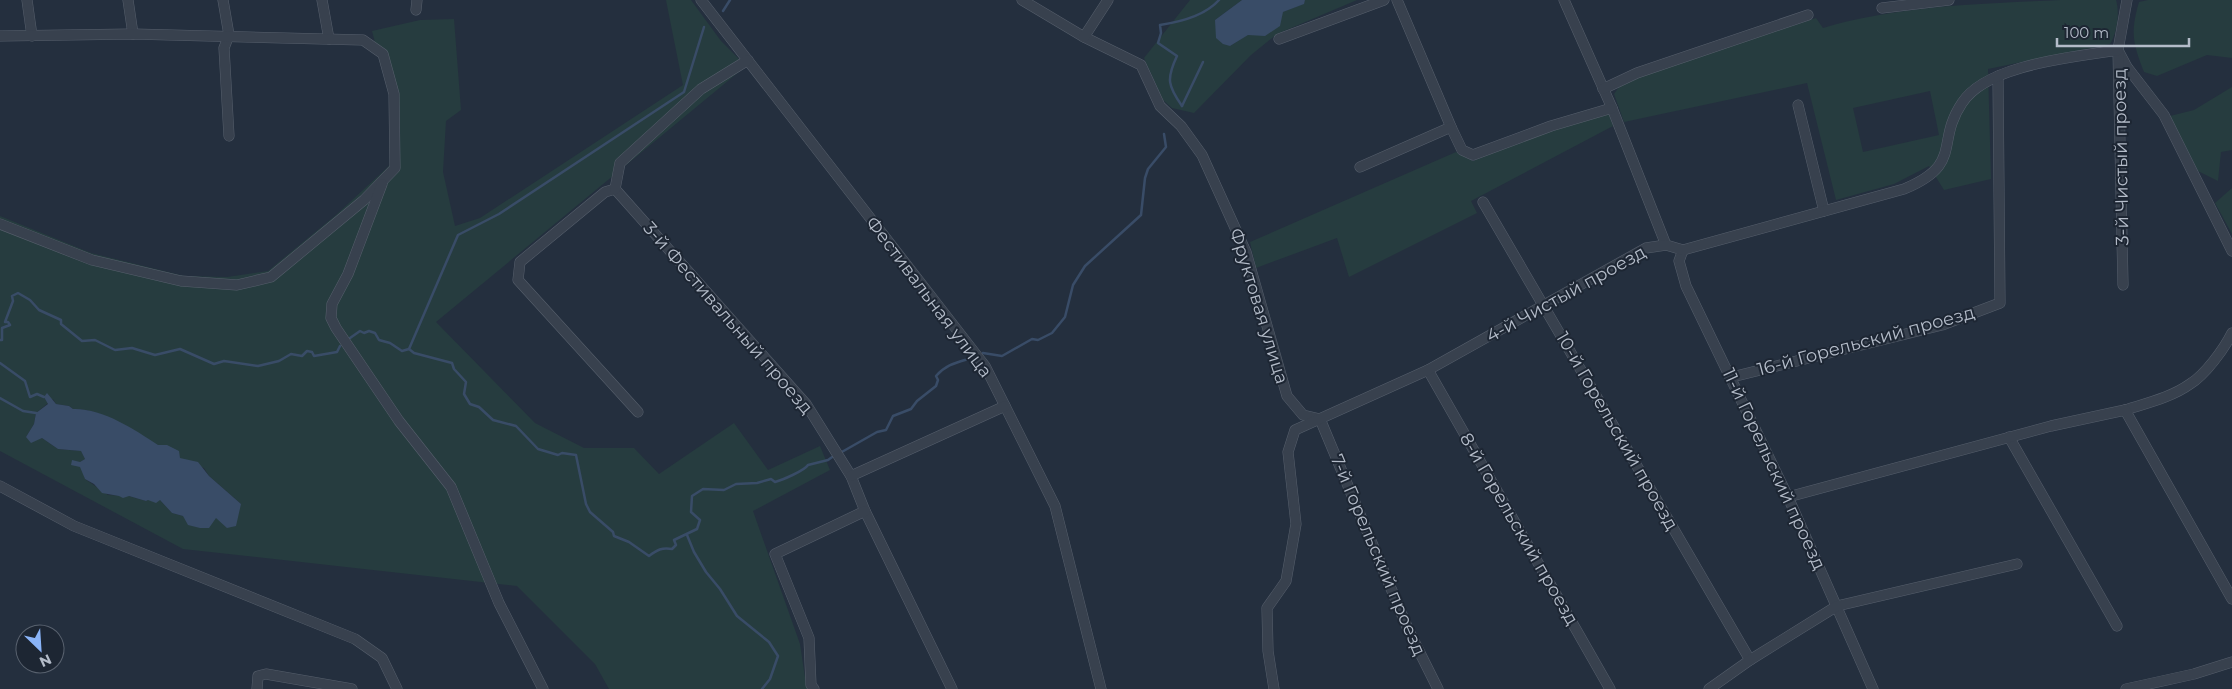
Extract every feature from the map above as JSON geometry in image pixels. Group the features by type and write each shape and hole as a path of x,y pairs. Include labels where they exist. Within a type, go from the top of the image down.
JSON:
{"street":[{"path":"27,0 32,36"},
{"path":"128,0 133,34"},
{"path":"223,0 229,35 224,48 229,136"},
{"path":"322,0 329,39"},
{"name":"Фестивальная улица","path":"701,0 985,366 1055,506 1101,689"},
{"name":"Фруктовая улица","path":"1022,0 1084,37 1141,65 1160,106 1181,126 1202,155 1246,252 1287,396 1303,415 1320,420"},
{"path":"1084,37 1108,0"},
{"path":"1279,39 1384,0"},
{"path":"1397,0 1462,150 1473,155 1551,126 1612,108"},
{"path":"1564,0 1612,108 1666,245"},
{"path":"1882,8 1949,0"},
{"name":"3-й Чистый проезд","path":"2123,284 2118,50 2127,0"},
{"path":"1603,89 1637,73 1808,15"},
{"path":"0,36 229,35 363,40 383,54 394,94 395,168 364,200 271,277 237,285 181,281 92,260 0,224"},
{"path":"1684,250 1904,189 1923,181 1938,169 1946,155 1955,118 1962,102 1974,90 1998,76 2044,62 2118,50 2127,67 2164,115 2232,251"},
{"path":"638,412 518,280 520,262 605,192 615,189 620,163 701,89 748,60"},
{"name":"16-й Горельский проезд","path":"1732,377 1942,324 2000,303 1998,76"},
{"path":"1798,105 1824,211"},
{"path":"1360,167 1451,127"},
{"path":"383,181 348,274 332,304 331,318 399,421 450,487 498,602 543,689"},
{"name":"3-й Фестивальный проезд","path":"615,189 806,404 851,476 865,511 952,689"},
{"name":"10-й Горельский проезд","path":"1483,202 1750,660"},
{"name":"4-й Чистый проезд","path":"1274,689 1268,651 1267,608 1286,581 1296,524 1288,452 1295,430 1428,370 1646,248 1666,245 1684,250"},
{"name":"11-й Горельский проезд","path":"1684,250 1679,260 1686,286 1732,377 1788,496 1873,689"},
{"path":"1788,496 2009,437 2125,410 2156,400 2191,384 2212,362 2232,333"},
{"name":"8-й Горельский проезд","path":"1428,370 1610,689"},
{"path":"851,476 1005,406"},
{"path":"2125,410 2232,599"},
{"name":"7-й Горельский проезд","path":"1320,420 1408,629 1438,689"},
{"path":"2009,437 2117,626"},
{"path":"0,486 74,526 355,639 382,658 397,689"},
{"path":"814,689 811,685 809,638 775,554 865,511"},
{"path":"1709,689 1750,660 1837,606 2017,564"},
{"path":"2126,689 2194,674 2232,662"},
{"path":"257,689 258,676 266,674 352,689"}],"green space":[{"path":"666,0 691,0 721,41 746,66 436,322 535,423 584,448 634,448 659,474 734,423 768,470 820,446 830,470 753,511 800,644 806,684 809,689 609,689 595,664 517,586 183,549 0,451 0,216 91,253 184,276 227,277 268,271 336,215 390,165 389,95 372,31 420,20 454,19 461,110 446,121 443,172 455,226 480,218 683,85","holes":["53,399 56,404 69,406 73,409 86,410 114,420 179,458 204,468 209,476 241,504 216,518 183,516 172,513 160,500 146,501 129,496 108,495 85,479 80,462 85,459 81,451 58,449 42,438 26,437 34,424 36,413"]},
{"path":"1190,0 1242,0 1215,20 1230,46 1283,12 1303,4 1305,0 1357,0 1277,34 1251,55 1194,113 1172,108 1163,100 1144,58"},
{"path":"2061,0 2116,0 2118,17 2110,44 1988,69 1991,179 1944,190 1929,166 1894,184 1836,200 1807,83 1624,122 1614,94 1619,87 1638,76 1816,18 1823,28 1852,20 1911,10","holes":["1930,91 1939,135 1863,152 1853,108"]},
{"path":"2148,0 2232,0 2232,58 2207,55 2157,76 2144,72 2135,45 2134,22 2139,2"},
{"path":"2232,87 2232,150 2221,152 2218,181 2198,171 2170,116 2194,110"},
{"path":"1609,114 1613,126 1471,201 1477,213 1349,277 1337,238 1256,268 1250,242 1456,152 1473,161 1553,130"},
{"path":"2232,188 2232,234 2215,203"}],"water":[{"path":"1242,0 1305,0 1304,4 1283,12 1280,26 1265,36 1248,35 1230,46 1223,44 1216,38 1215,20"},
{"path":"47,393 56,404 106,416 128,426 158,445 167,445 179,451 180,458 198,462 209,476 241,504 236,526 227,528 216,518 209,528 200,528 188,525 183,516 172,513 160,500 156,503 129,496 123,498 102,493 94,484 85,479 80,467 71,465 72,460 80,462 85,459 81,451 58,449 42,438 31,443 26,437 34,424 36,413 48,404 44,397"}],"waterway":[{"path":"723,11 730,0"},
{"path":"1182,106 1170,82 1171,71 1177,56 1158,43 1161,33 1160,25 1184,20 1199,14 1219,0"},
{"path":"409,349 458,235 499,214 684,92 704,27"},
{"path":"1182,106 1203,62"},
{"path":"983,353 1002,356 1032,339 1038,340 1052,333 1065,317 1073,285 1085,266 1141,215 1145,178 1148,169 1166,147 1164,134"},
{"path":"0,340 2,340 2,328 10,325 8,322 5,322 13,301 12,296 18,293 30,300 39,310 61,320 61,324 82,341 95,340 115,350 132,348 155,355 180,349 214,364 224,361 258,366 279,361 291,354 302,356 307,351 312,352 314,356 337,352 340,346"},
{"path":"350,338 360,331 364,333 369,331 375,333 379,340 390,343 402,351 409,349 414,353 452,363 454,369 466,382 464,394 470,404 479,407 493,420 516,426 538,449 558,455 562,453 576,455 586,504 590,512 613,532 614,536 629,542 649,556 665,548 672,549 676,545 674,540 697,529 700,520 691,512 692,496 703,489 724,490 736,484 757,483 771,479 775,482 798,472 808,465 828,460 835,455"},
{"path":"840,453 877,432 886,430 893,416 911,409 917,401 936,386 938,380 936,376 943,369 968,359"},
{"path":"0,363 25,381 30,397 37,394 44,397"},
{"path":"0,398 23,411 36,413"},
{"path":"687,535 694,552 706,572 720,589 737,616 769,642 778,656 770,679 762,689"}]}
